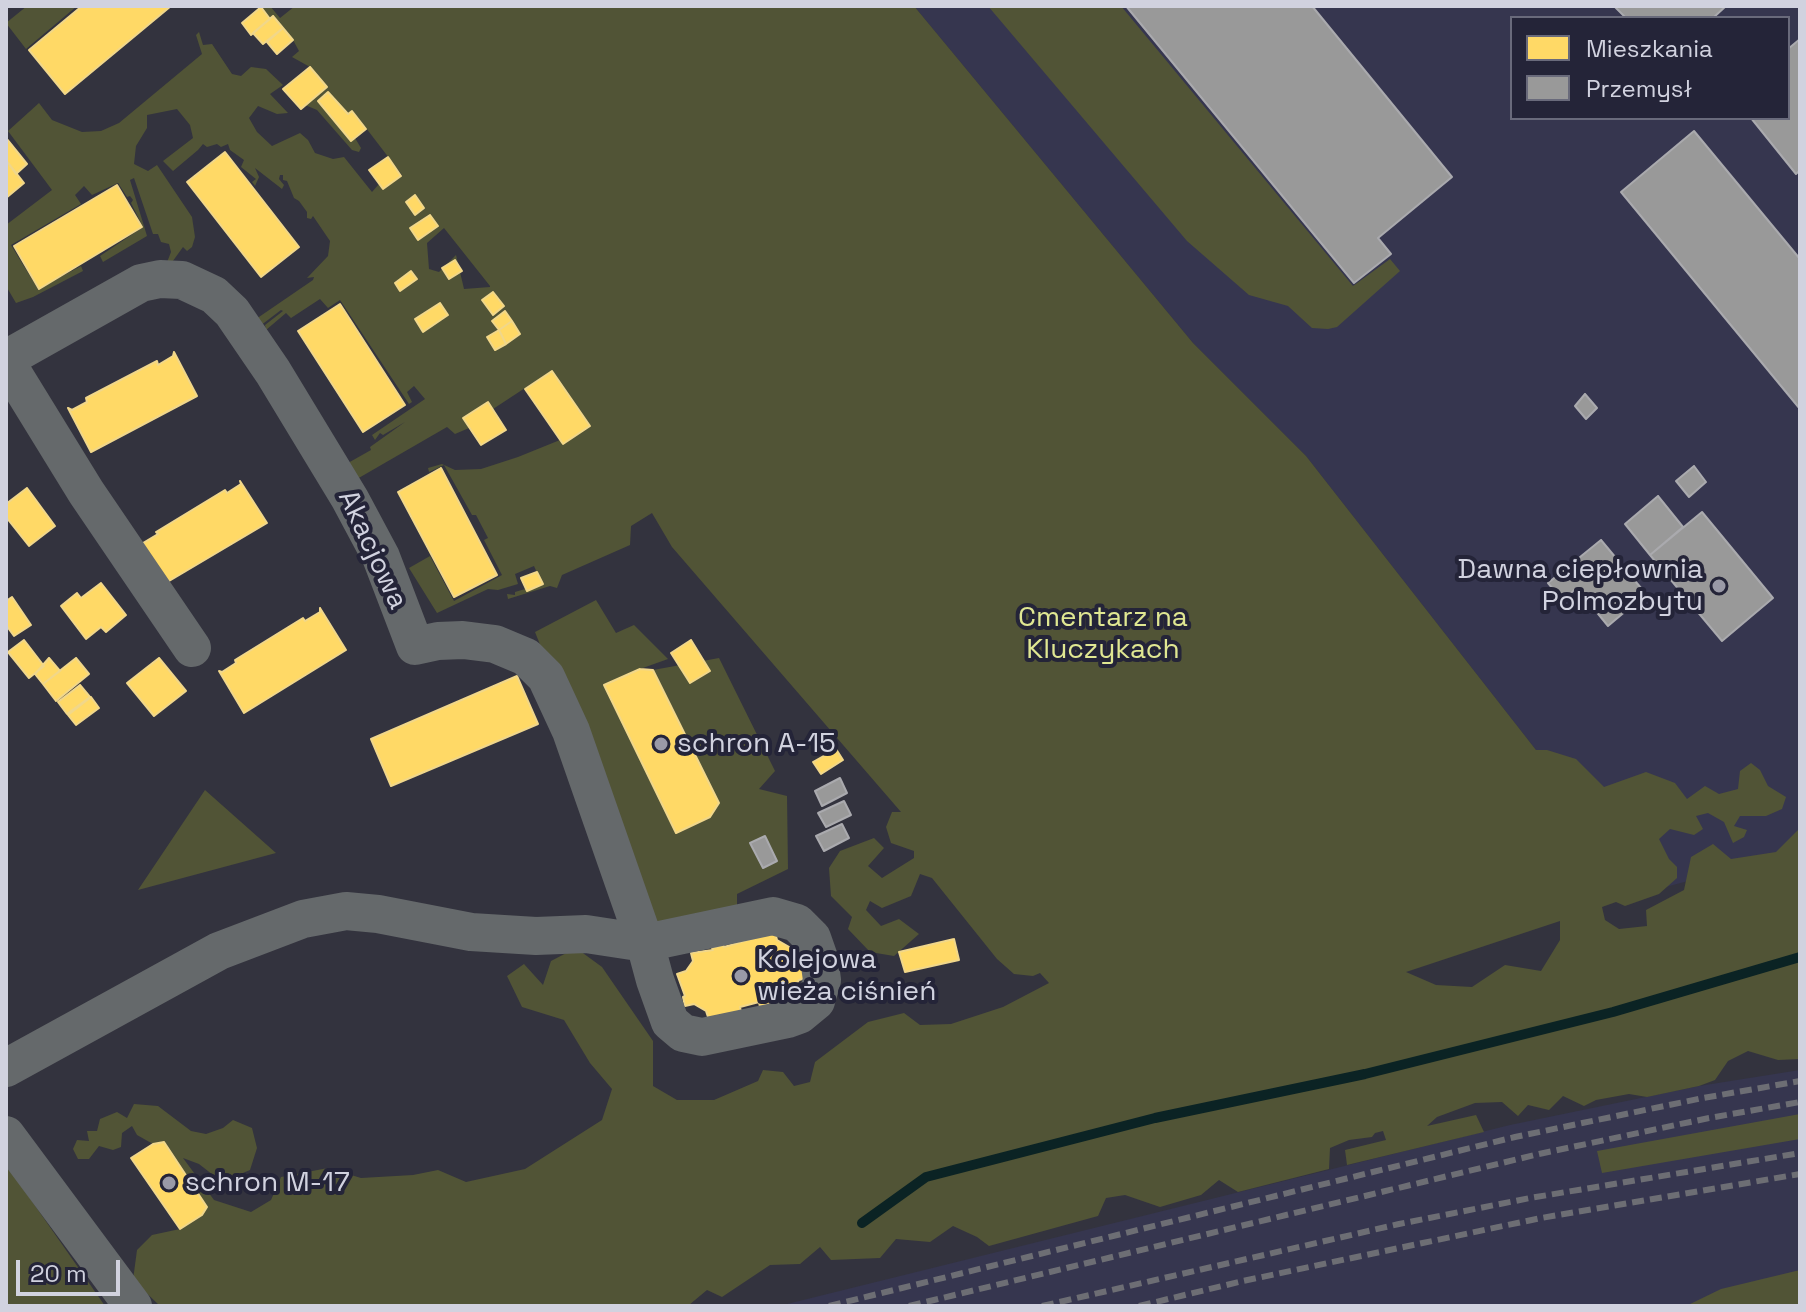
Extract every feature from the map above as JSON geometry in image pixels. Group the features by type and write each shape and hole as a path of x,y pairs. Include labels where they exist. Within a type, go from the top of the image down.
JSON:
{"street":[{"name":"Akacjowa","path":"6,361 151,280 182,280 203,289 224,304 273,372 350,499 381,557 415,646 463,640 495,644 526,657 546,677 571,731 670,1022 692,1036 702,1037 799,1015 816,1001 820,991 819,958 812,938 797,923 773,916 645,943"},
{"path":"6,361 86,492 192,648"},
{"path":"6,1068 219,951 303,919 346,911 471,932 536,936 586,934 645,943"},
{"path":"6,1135 133,1306"}],"shaded area":[{"path":"914,6 1800,6 1800,851 1647,892 1306,456 1193,343"},
{"path":"1800,1070 1800,1306 779,1306 1510,1125 1699,1086"}],"green space":[{"path":"27,6 77,6 26,49 6,23"},
{"name":"Cmentarz na Kluczykach","path":"257,6 270,6 280,18 295,6 914,6 1193,343 1306,456 1536,750 1547,750 1576,759 1604,787 1646,772 1675,783 1687,799 1705,786 1719,794 1738,789 1740,771 1751,763 1760,770 1768,786 1786,797 1782,809 1766,816 1740,816 1734,826 1747,830 1744,837 1733,843 1724,822 1708,813 1696,816 1703,829 1694,835 1670,829 1659,839 1669,859 1677,867 1677,878 1659,894 1625,906 1616,902 1602,907 1605,920 1619,929 1647,926 1646,910 1684,890 1691,857 1713,844 1731,859 1776,852 1800,828 1800,1059 1778,1060 1748,1051 1728,1061 1715,1080 1699,1086 1647,1097 1629,1094 1596,1100 1584,1106 1563,1096 1549,1110 1528,1105 1518,1116 1502,1102 1475,1103 1437,1117 1427,1126 1476,1115 1484,1132 1347,1165 1345,1150 1386,1140 1383,1131 1330,1148 1329,1169 1238,1192 1219,1180 1201,1195 1160,1207 1125,1195 1106,1198 1098,1216 989,1246 953,1226 930,1242 896,1239 880,1258 831,1260 820,1247 800,1264 770,1265 722,1297 707,1290 689,1305 160,1306 133,1280 137,1250 152,1235 180,1229 202,1215 207,1206 164,1142 153,1144 137,1135 132,1126 122,1133 121,1147 113,1150 99,1146 89,1159 78,1159 73,1149 77,1140 89,1141 87,1131 97,1131 100,1119 117,1112 127,1118 134,1104 158,1106 191,1131 206,1134 223,1128 233,1120 252,1128 257,1148 250,1170 222,1182 199,1164 183,1158 214,1200 251,1212 271,1200 281,1177 328,1168 361,1178 438,1170 466,1182 525,1169 602,1120 612,1089 590,1063 564,1020 522,1007 507,976 524,964 543,985 551,961 576,948 602,967 653,1041 653,1086 677,1100 714,1100 758,1081 763,1070 783,1072 794,1086 810,1082 815,1062 868,1022 904,1013 920,1025 951,1024 1003,1007 1049,983 1040,973 1033,976 1014,974 997,959 932,878 920,874 911,896 882,908 870,901 866,910 881,926 899,919 919,934 894,956 870,952 848,929 852,917 831,896 829,868 840,851 874,838 884,848 868,866 882,878 914,858 914,851 891,843 886,827 892,812 901,812 672,547 652,513 631,526 630,545 562,575 557,588 550,586 508,599 507,594 515,595 515,592 542,584 534,566 515,574 518,584 498,590 488,589 437,613 409,568 430,556 454,601 502,575 484,540 488,538 476,515 472,515 444,465 429,472 428,468 442,464 455,470 481,469 560,440 564,444 590,425 551,371 493,409 464,418 469,428 455,434 447,427 357,479 348,463 371,450 370,447 405,422 383,435 380,433 375,440 372,435 425,399 414,386 407,392 412,402 409,404 340,300 328,308 320,299 291,318 286,313 266,330 265,325 281,310 260,326 256,319 313,280 314,277 307,278 328,256 330,241 313,216 307,218 307,212 294,198 283,175 279,179 284,185 282,189 255,168 259,177 255,186 252,182 256,179 241,167 244,160 230,150 228,144 207,147 203,144 173,171 163,161 193,138 190,125 177,109 147,115 147,128 136,146 134,164 148,171 157,165 192,217 195,237 192,247 187,251 183,247 170,265 166,265 171,252 169,244 161,242 158,234 153,234 134,178 130,180 147,236 103,262 100,256 143,227 131,203 133,200 127,197 118,183 92,195 84,186 75,195 81,204 11,245 38,289 81,266 83,271 16,303 6,286 6,225 52,190 8,131 39,103 52,120 82,132 101,131 119,123 202,54 196,35 199,32 203,45 212,44 232,74 241,76 251,67 266,69 283,85 270,94 288,113 277,114 258,106 249,118 257,132 272,146 300,133 315,153 333,159 344,157 372,192 379,184 383,189 402,175 353,111 348,114 328,93 318,101 350,141 355,138 361,148 359,152 352,150 317,110 305,105 327,87 310,67 292,57 299,51 293,40 274,17 270,19","holes":["444,228 490,286 490,287 464,289 456,255 439,272 429,269 427,243","1560,921 1560,940 1541,971 1505,965 1472,987 1436,985 1406,972"]},
{"path":"988,6 1121,6 1353,286 1390,259 1400,271 1337,327 1328,329 1312,328 1288,306 1249,295 1187,241"},
{"path":"596,600 616,633 634,625 668,659 604,685 676,833 710,817 719,803 653,670 719,658 775,771 759,789 787,796 788,869 737,894 737,909 654,931 535,632"},
{"path":"205,790 276,853 138,890"},
{"path":"1800,1114 1800,1139 1602,1173 1597,1151"},
{"path":"6,1164 105,1306 6,1306"},
{"path":"1800,1270 1800,1306 1686,1306 1721,1289"}],"building: Mieszkania":[{"path":"82,6 171,6 65,94 29,50"},
{"path":"261,7 270,19 251,35 242,23"},
{"path":"273,16 283,28 263,44 253,33"},
{"path":"283,28 293,40 277,54 267,42"},
{"path":"310,67 327,87 301,109 283,89"},
{"path":"328,92 348,114 352,111 366,129 351,141 318,101"},
{"path":"6,138 27,164 16,174 6,160"},
{"path":"225,152 299,247 261,277 187,182"},
{"path":"388,157 401,176 383,189 369,170"},
{"path":"6,160 24,183 6,198"},
{"path":"117,185 142,227 39,289 14,246"},
{"path":"415,195 424,208 415,215 406,202"},
{"path":"430,215 438,226 418,240 410,228"},
{"path":"455,260 462,271 449,279 442,268"},
{"path":"411,271 417,279 400,291 395,283"},
{"path":"493,292 504,306 493,315 482,300"},
{"path":"440,303 448,315 423,332 415,319"},
{"path":"340,304 405,405 363,432 298,331"},
{"path":"505,311 512,321 499,330 492,321"},
{"path":"512,321 520,334 506,344 499,330"},
{"path":"499,330 506,344 495,350 487,337"},
{"path":"174,352 197,396 91,452 68,408 72,410 87,402 86,398 157,361 158,365 173,356"},
{"path":"552,371 590,426 563,444 525,389"},
{"path":"488,402 506,430 481,445 463,418"},
{"path":"441,468 497,575 454,597 398,492"},
{"path":"240,481 267,523 164,584 143,543 225,490 227,493 241,484"},
{"path":"27,488 55,526 29,546 6,517 6,504"},
{"path":"537,572 543,584 527,591 521,578"},
{"path":"101,583 126,615 106,632 101,627 86,639 61,606 77,593 81,598"},
{"path":"12,597 31,625 14,636 6,625 6,601"},
{"path":"320,608 346,650 244,713 219,671 222,672 236,663 235,660 303,618 305,621 320,612"},
{"path":"24,640 44,666 29,678 8,652"},
{"path":"691,640 710,671 690,683 671,653"},
{"path":"49,658 60,671 43,684 35,674"},
{"path":"76,658 89,674 56,701 43,684"},
{"path":"159,658 186,691 154,716 127,683"},
{"name":"schron A-15","path":"640,669 653,670 719,803 710,817 676,833 604,685"},
{"path":"517,676 538,724 391,786 371,739"},
{"path":"80,685 90,697 67,714 58,702"},
{"path":"91,697 99,708 76,725 68,715"},
{"path":"836,749 843,760 821,774 813,762"},
{"name":"Kolejowa wieża ciśnień","path":"775,932 777,940 791,948 798,947 806,978 799,980 790,991 792,999 760,1007 759,1002 740,1007 741,1012 709,1020 706,1011 694,1004 685,1006 685,996 677,974 686,971 693,961 691,953 713,950"},
{"path":"954,939 959,960 905,972 899,952"},
{"name":"schron M-17","path":"164,1142 207,1207 202,1215 180,1229 131,1158 153,1144"}],"building: Przemysł":[{"path":"1126,6 1312,6 1452,177 1378,238 1391,254 1354,283"},
{"path":"1614,6 1726,6 1715,16 1624,16"},
{"path":"1800,39 1800,170 1796,174 1753,120 1790,120 1790,47"},
{"path":"1694,131 1800,259 1800,409 1621,192"},
{"path":"1585,394 1597,408 1586,419 1575,406"},
{"path":"1694,466 1706,482 1689,497 1676,481"},
{"path":"1658,496 1683,527 1650,555 1625,524"},
{"name":"Dawna ciepłownia Polmozbytu","path":"1702,512 1773,598 1722,641 1650,555"},
{"path":"1601,540 1646,594 1608,626 1577,588 1562,600 1548,583"},
{"path":"840,778 847,793 822,806 815,791"},
{"path":"844,801 851,815 826,827 818,813"},
{"path":"842,824 849,838 824,851 816,836"},
{"path":"765,836 777,861 763,868 750,843"}],"waterway":[{"path":"862,1223 926,1177 1155,1118 1365,1074 1613,1012 1800,957"}],"railway":[{"path":"829,1306 1515,1137 1800,1081"},
{"path":"909,1306 1539,1154 1800,1102"},
{"path":"1042,1306 1399,1224 1530,1198 1800,1153"},
{"path":"1139,1306 1541,1218 1800,1174"}],"place":[{"name":"Dawna ciepłownia Polmozbytu","path":"1719,586"},
{"name":"schron A-15","path":"661,744"},
{"name":"Kolejowa wieża ciśnień","path":"741,976"},
{"name":"schron M-17","path":"169,1183"}]}
